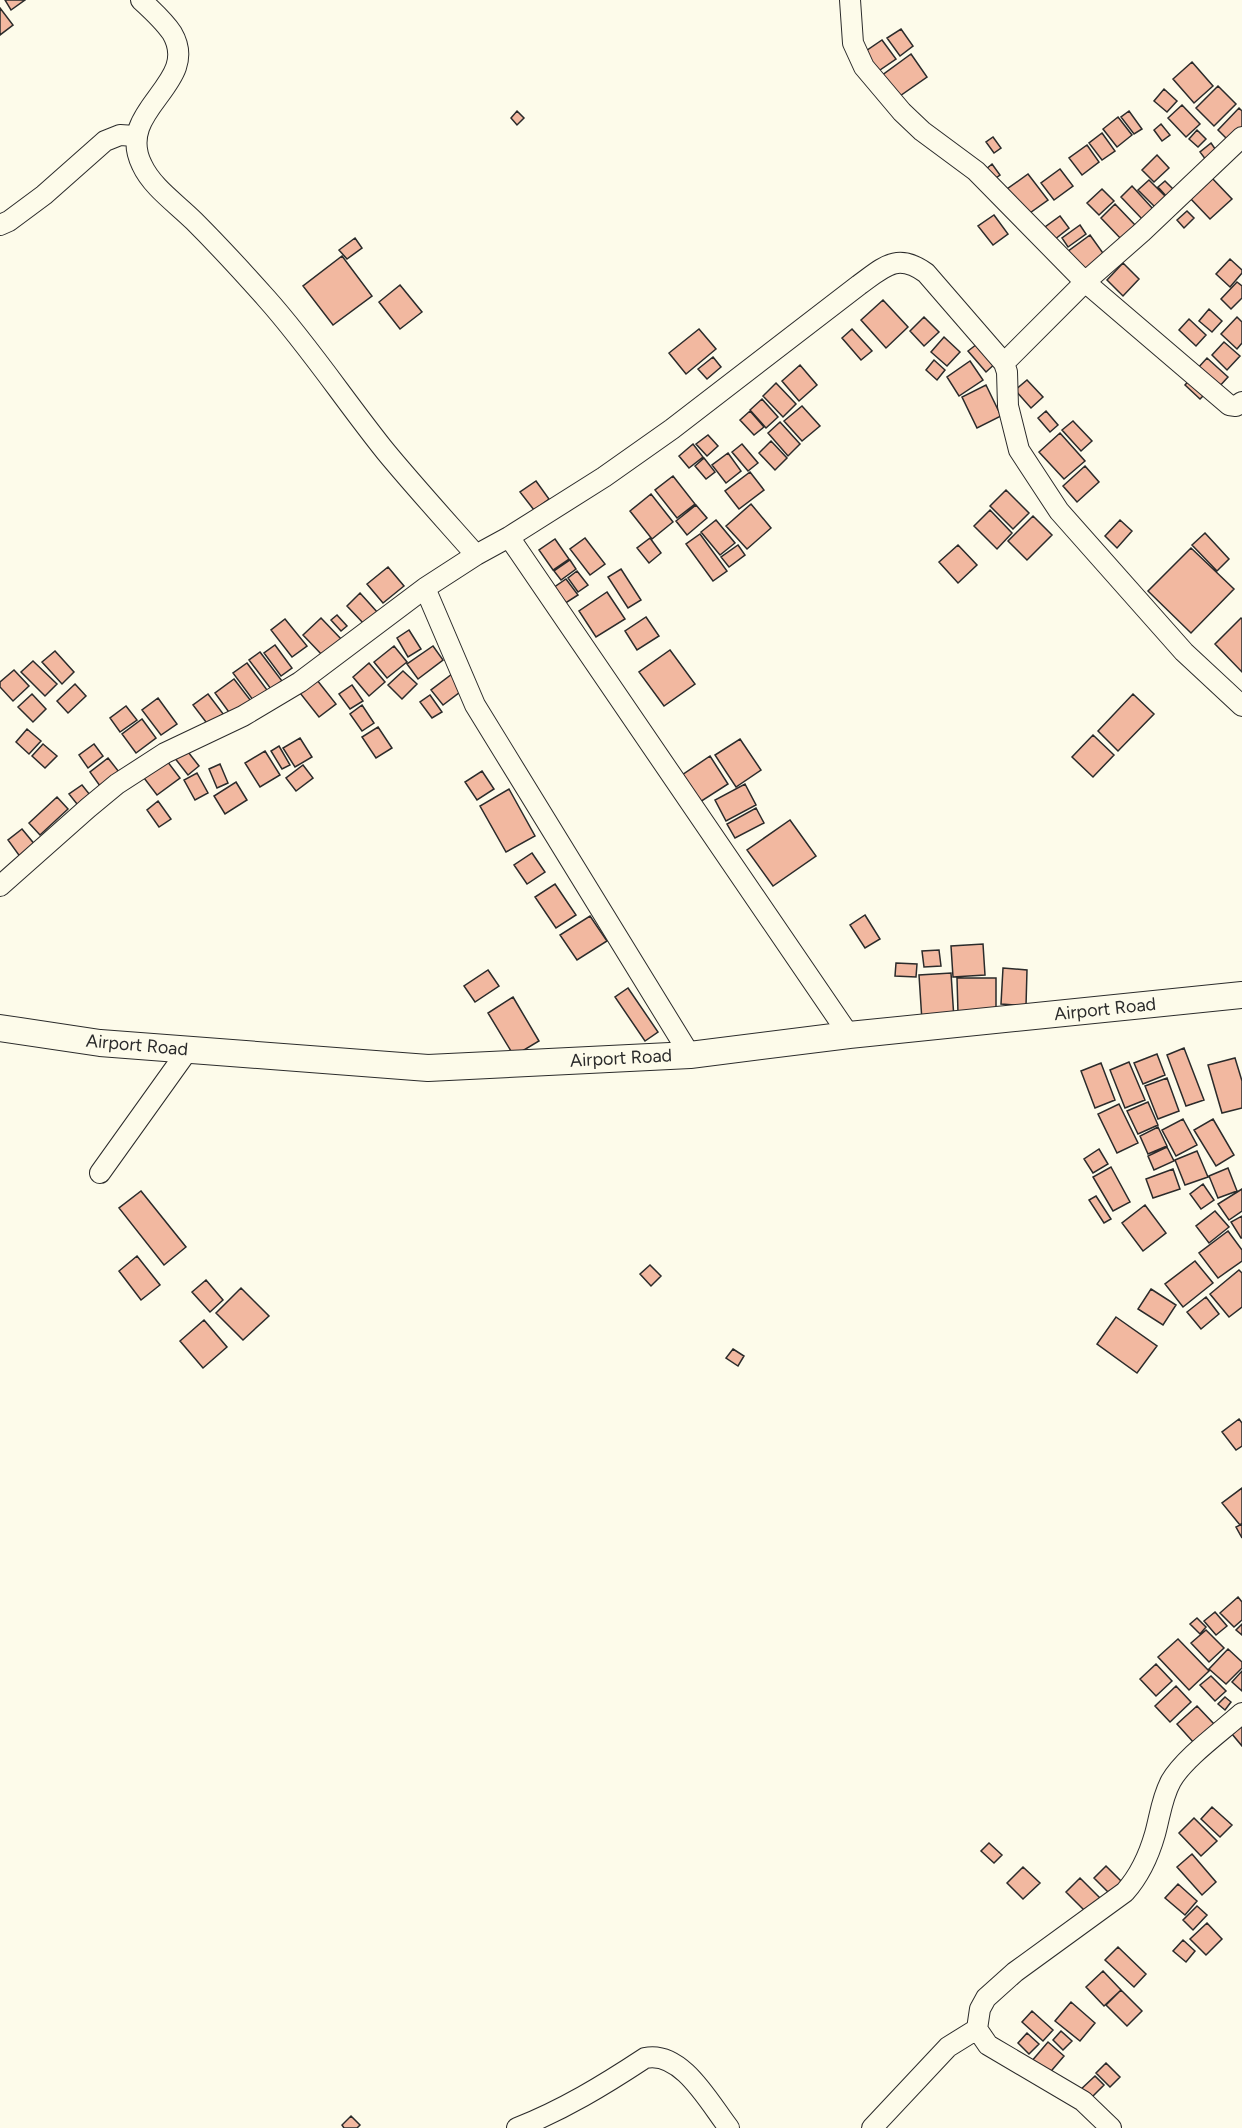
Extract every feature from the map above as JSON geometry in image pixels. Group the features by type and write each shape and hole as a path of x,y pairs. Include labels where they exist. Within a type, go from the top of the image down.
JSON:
{"main road":[{"name":"Airport Road","path":"0,1028 100,1043 428,1068 690,1055 849,1035 1242,995"}],"street":[{"path":"141,0 164,22 173,35 178,58 177,68 142,119 135,136 136,149 146,172 226,253 273,306 387,452 476,555"},
{"path":"850,0 853,44 864,67 902,112 922,131 976,171 1085,282 1229,405 1236,406 1242,402"},
{"path":"0,225 44,195 105,141 120,135 135,136"},
{"path":"1004,363 1085,282 1142,232 1242,137"},
{"path":"0,886 117,784 165,753 243,716 300,682 425,588 604,477 672,429 780,344 887,265 898,262 907,263 926,273 1004,363 1007,372 1008,406 1019,450 1059,511 1184,652 1242,706"},
{"path":"509,537 849,1035"},
{"path":"425,588 475,705 690,1055"},
{"path":"100,1173 188,1050"},
{"path":"872,2128 948,2047 976,2029 980,2009 986,1998 1015,1972 1125,1892 1136,1880 1154,1836 1170,1782 1176,1773 1242,1713"},
{"path":"976,2029 988,2045 1083,2101 1111,2128"},
{"path":"517,2128 546,2117 597,2090 645,2058 653,2057 674,2064 685,2072 729,2128"}],"building":[{"path":"5,0 25,0 11,10"},
{"path":"0,8 13,25 0,35"},
{"path":"901,29 913,46 900,56 887,38"},
{"path":"882,40 896,59 877,72 863,53"},
{"path":"911,54 927,77 897,98 881,76"},
{"path":"1192,62 1213,86 1194,103 1173,79"},
{"path":"1218,86 1236,104 1214,126 1196,108"},
{"path":"1164,89 1177,101 1167,112 1154,101"},
{"path":"1182,105 1200,124 1186,137 1168,118"},
{"path":"1239,108 1242,111 1242,128 1229,141 1218,130"},
{"path":"517,111 524,118 517,125 511,118"},
{"path":"1129,111 1142,129 1134,134 1121,117"},
{"path":"1118,117 1132,135 1117,147 1103,129"},
{"path":"1161,124 1170,135 1162,141 1154,130"},
{"path":"1197,130 1206,139 1198,147 1189,139"},
{"path":"1102,133 1115,151 1102,160 1089,143"},
{"path":"993,137 1001,148 994,153 986,142"},
{"path":"1211,143 1220,156 1209,164 1200,152"},
{"path":"1087,145 1099,162 1082,175 1069,158"},
{"path":"1157,155 1169,168 1154,182 1142,170"},
{"path":"992,164 1000,175 993,180 985,170"},
{"path":"1060,169 1073,186 1054,200 1041,183"},
{"path":"1028,174 1048,200 1027,215 1007,189"},
{"path":"1211,177 1232,199 1210,219 1189,197"},
{"path":"1149,180 1168,199 1157,209 1138,190"},
{"path":"1165,181 1174,190 1167,197 1158,187"},
{"path":"1132,186 1153,209 1143,220 1121,197"},
{"path":"1102,189 1114,201 1099,215 1087,203"},
{"path":"1115,204 1136,226 1122,240 1101,218"},
{"path":"1187,211 1194,218 1184,228 1177,220"},
{"path":"994,215 1008,234 993,245 978,226"},
{"path":"1060,216 1069,228 1054,240 1045,227"},
{"path":"1080,225 1086,234 1068,247 1062,238"},
{"path":"1090,235 1105,256 1083,273 1067,252"},
{"path":"355,238 362,248 347,259 339,250"},
{"path":"342,256 372,296 333,325 303,286"},
{"path":"1230,259 1242,270 1242,273 1230,287 1216,274"},
{"path":"1123,263 1139,279 1123,296 1107,280"},
{"path":"1237,282 1242,286 1242,298 1231,309 1221,299"},
{"path":"400,285 422,312 400,329 379,302"},
{"path":"883,300 908,327 886,348 861,320"},
{"path":"1209,309 1222,321 1212,332 1199,321"},
{"path":"924,317 939,332 924,346 910,331"},
{"path":"1237,317 1242,322 1242,343 1237,349 1221,334"},
{"path":"1189,319 1206,335 1196,346 1179,330"},
{"path":"699,329 716,349 686,374 669,353"},
{"path":"852,329 872,351 861,360 842,338"},
{"path":"944,337 960,352 947,366 931,352"},
{"path":"981,341 998,361 986,372 968,351"},
{"path":"1224,342 1240,356 1227,370 1212,355"},
{"path":"713,357 721,367 707,379 698,369"},
{"path":"1207,358 1228,377 1218,388 1197,369"},
{"path":"934,360 945,370 937,380 926,370"},
{"path":"970,361 983,380 959,396 947,377"},
{"path":"800,365 817,385 799,401 782,381"},
{"path":"1192,377 1208,391 1200,399 1185,385"},
{"path":"1027,380 1043,397 1031,408 1015,390"},
{"path":"776,383 796,404 783,417 763,396"},
{"path":"986,385 1001,416 977,428 962,397"},
{"path":"762,399 778,417 766,428 750,410"},
{"path":"802,406 820,426 802,441 784,421"},
{"path":"750,411 764,427 754,435 740,420"},
{"path":"1046,411 1058,425 1050,432 1038,418"},
{"path":"1073,421 1092,441 1081,451 1062,430"},
{"path":"780,422 800,444 788,456 768,433"},
{"path":"1060,433 1085,461 1064,479 1039,452"},
{"path":"708,435 718,446 707,456 696,444"},
{"path":"771,441 787,458 775,470 759,453"},
{"path":"693,444 703,457 689,468 679,456"},
{"path":"742,444 758,463 748,471 732,452"},
{"path":"728,453 741,471 726,483 712,465"},
{"path":"704,458 715,472 706,479 695,466"},
{"path":"1085,466 1099,482 1077,502 1063,486"},
{"path":"750,472 764,490 739,509 725,491"},
{"path":"673,476 695,504 677,518 655,490"},
{"path":"536,481 549,499 534,510 520,492"},
{"path":"1006,490 1029,513 1013,529 990,506"},
{"path":"651,494 673,522 652,539 630,511"},
{"path":"751,504 771,528 747,549 726,526"},
{"path":"696,505 707,518 687,535 676,521"},
{"path":"990,510 1012,533 997,549 974,526"},
{"path":"1033,516 1052,535 1027,560 1008,541"},
{"path":"716,520 735,543 720,555 701,532"},
{"path":"1120,520 1132,531 1117,548 1105,536"},
{"path":"1205,533 1229,559 1217,571 1192,545"},
{"path":"700,534 727,571 713,581 686,544"},
{"path":"585,538 605,564 590,575 570,549"},
{"path":"650,538 661,553 649,563 637,548"},
{"path":"555,539 569,559 553,570 539,550"},
{"path":"738,545 745,555 729,567 721,557"},
{"path":"958,545 977,565 958,583 939,562"},
{"path":"1191,548 1234,589 1191,633 1148,591"},
{"path":"570,560 576,569 561,580 554,571"},
{"path":"388,567 404,586 383,603 367,584"},
{"path":"621,569 641,600 628,608 608,577"},
{"path":"577,571 588,585 578,592 568,578"},
{"path":"566,579 578,595 564,604 553,588"},
{"path":"607,592 625,619 596,637 579,611"},
{"path":"360,593 378,613 365,625 347,606"},
{"path":"337,615 347,626 341,631 331,620"},
{"path":"646,617 659,636 637,650 625,631"},
{"path":"321,618 342,640 324,657 303,635"},
{"path":"285,619 307,646 292,657 271,630"},
{"path":"1242,619 1242,672 1215,644"},
{"path":"409,630 421,649 408,657 397,638"},
{"path":"275,645 292,668 281,676 264,653"},
{"path":"394,646 407,662 387,678 374,662"},
{"path":"433,646 443,660 418,679 407,664"},
{"path":"670,650 695,684 664,706 639,672"},
{"path":"55,651 74,672 62,684 42,662"},
{"path":"260,652 282,681 271,689 249,660"},
{"path":"33,661 57,684 45,696 21,672"},
{"path":"247,663 270,694 256,704 233,673"},
{"path":"369,663 385,682 369,696 353,677"},
{"path":"14,670 29,686 13,701 0,687 0,682"},
{"path":"403,671 417,684 402,699 388,685"},
{"path":"452,674 464,689 443,705 431,690"},
{"path":"234,679 251,701 231,715 215,693"},
{"path":"317,680 336,704 319,717 300,693"},
{"path":"75,684 86,696 68,713 57,701"},
{"path":"352,685 363,701 350,709 339,694"},
{"path":"32,694 46,709 33,722 18,707"},
{"path":"208,694 224,715 209,726 193,705"},
{"path":"1133,694 1154,714 1118,751 1098,731"},
{"path":"430,695 442,712 432,718 420,702"},
{"path":"158,698 177,724 161,735 142,710"},
{"path":"362,705 374,723 362,731 350,714"},
{"path":"126,706 137,720 120,732 110,718"},
{"path":"142,719 156,738 136,753 122,734"},
{"path":"378,727 392,748 376,758 362,737"},
{"path":"27,729 41,741 29,754 16,742"},
{"path":"1093,735 1114,755 1093,777 1072,757"},
{"path":"300,738 312,757 295,767 283,748"},
{"path":"740,739 761,770 736,787 715,755"},
{"path":"43,744 57,756 45,768 32,756"},
{"path":"94,744 103,756 88,768 79,755"},
{"path":"279,746 290,765 282,769 271,751"},
{"path":"185,748 199,766 188,775 174,757"},
{"path":"265,751 280,775 260,787 245,763"},
{"path":"710,756 728,784 700,802 682,775"},
{"path":"108,758 119,772 100,786 90,772"},
{"path":"167,761 180,778 157,795 144,778"},
{"path":"220,764 228,783 217,788 209,769"},
{"path":"303,765 313,778 296,791 286,778"},
{"path":"482,771 494,789 477,800 465,782"},
{"path":"197,773 208,793 195,800 184,780"},
{"path":"236,782 247,800 225,814 214,796"},
{"path":"745,784 756,805 726,821 715,800"},
{"path":"82,785 94,800 81,809 69,794"},
{"path":"509,789 535,836 506,852 480,806"},
{"path":"57,797 68,809 40,835 29,823"},
{"path":"158,801 171,819 159,827 147,810"},
{"path":"756,808 764,823 735,838 727,824"},
{"path":"790,820 816,856 773,886 747,850"},
{"path":"22,829 36,846 21,858 8,840"},
{"path":"532,853 545,872 527,884 514,865"},
{"path":"555,884 576,915 556,928 535,897"},
{"path":"865,915 880,939 865,948 850,925"},
{"path":"590,916 607,941 577,960 560,935"},
{"path":"983,944 985,975 953,977 951,946"},
{"path":"939,950 941,966 924,967 922,951"},
{"path":"896,963 917,964 916,977 895,976"},
{"path":"1003,968 1027,970 1026,1006 1001,1004"},
{"path":"488,970 499,986 475,1002 464,986"},
{"path":"951,973 954,1019 922,1021 919,975"},
{"path":"957,978 996,978 996,1013 958,1013"},
{"path":"628,988 658,1032 645,1041 615,997"},
{"path":"513,997 539,1041 514,1056 488,1013"},
{"path":"1184,1048 1204,1100 1186,1106 1167,1055"},
{"path":"1157,1054 1165,1075 1143,1084 1134,1063"},
{"path":"1235,1058 1242,1081 1242,1108 1222,1113 1208,1065"},
{"path":"1129,1062 1145,1100 1125,1108 1110,1070"},
{"path":"1101,1063 1115,1100 1095,1108 1081,1071"},
{"path":"1167,1078 1179,1111 1158,1119 1145,1086"},
{"path":"1148,1102 1158,1125 1138,1134 1127,1111"},
{"path":"1119,1104 1138,1143 1117,1153 1098,1114"},
{"path":"1183,1119 1197,1145 1176,1156 1162,1130"},
{"path":"1213,1119 1234,1155 1216,1166 1194,1130"},
{"path":"1158,1127 1167,1146 1148,1154 1140,1136"},
{"path":"1167,1147 1174,1161 1154,1170 1148,1156"},
{"path":"1099,1149 1108,1164 1093,1173 1084,1159"},
{"path":"1197,1151 1208,1177 1185,1185 1175,1160"},
{"path":"1111,1167 1130,1202 1113,1211 1093,1177"},
{"path":"1228,1168 1237,1191 1218,1198 1209,1176"},
{"path":"1173,1169 1180,1189 1153,1198 1146,1179"},
{"path":"1203,1184 1214,1200 1201,1209 1190,1194"},
{"path":"1242,1189 1242,1211 1229,1220 1218,1204"},
{"path":"141,1191 186,1247 164,1265 119,1208"},
{"path":"1096,1196 1111,1219 1104,1223 1089,1200"},
{"path":"1145,1205 1166,1233 1143,1251 1122,1223"},
{"path":"1215,1211 1229,1227 1209,1243 1196,1226"},
{"path":"1242,1216 1242,1238 1241,1238 1231,1222"},
{"path":"1228,1231 1242,1250 1242,1261 1218,1278 1199,1253"},
{"path":"137,1256 160,1285 141,1300 119,1271"},
{"path":"1195,1261 1213,1283 1183,1307 1165,1284"},
{"path":"650,1265 661,1276 651,1286 640,1274"},
{"path":"1239,1270 1242,1273 1242,1307 1229,1317 1210,1294"},
{"path":"206,1280 223,1300 210,1312 192,1292"},
{"path":"241,1288 269,1316 243,1340 216,1313"},
{"path":"1151,1289 1176,1305 1163,1325 1138,1309"},
{"path":"1206,1297 1219,1314 1201,1329 1187,1312"},
{"path":"1116,1317 1157,1346 1137,1373 1097,1344"},
{"path":"204,1320 227,1347 203,1368 180,1341"},
{"path":"733,1349 744,1356 738,1366 726,1358"},
{"path":"1239,1419 1242,1423 1242,1446 1236,1450 1222,1432"},
{"path":"1242,1488 1242,1523 1240,1525 1222,1503"},
{"path":"1242,1524 1242,1538 1236,1527"},
{"path":"1238,1597 1242,1602 1242,1620 1234,1627 1220,1613"},
{"path":"1215,1612 1227,1626 1216,1635 1204,1621"},
{"path":"1197,1618 1206,1627 1200,1634 1190,1624"},
{"path":"1242,1624 1242,1635 1236,1630"},
{"path":"1206,1630 1224,1648 1209,1662 1191,1643"},
{"path":"1178,1639 1209,1671 1189,1690 1158,1657"},
{"path":"1228,1649 1242,1662 1242,1668 1226,1684 1209,1669"},
{"path":"1156,1664 1172,1681 1156,1696 1140,1679"},
{"path":"1242,1671 1242,1691 1232,1682"},
{"path":"1211,1676 1226,1691 1215,1701 1200,1685"},
{"path":"1176,1686 1191,1702 1170,1722 1155,1706"},
{"path":"1225,1697 1231,1702 1225,1710 1218,1704"},
{"path":"1197,1706 1214,1724 1194,1743 1177,1724"},
{"path":"1242,1726 1242,1746 1232,1734"},
{"path":"1212,1807 1232,1825 1220,1837 1201,1819"},
{"path":"1194,1818 1217,1841 1201,1856 1179,1833"},
{"path":"989,1843 1002,1855 994,1863 981,1851"},
{"path":"1192,1854 1216,1882 1202,1895 1177,1867"},
{"path":"1106,1866 1122,1882 1110,1894 1094,1878"},
{"path":"1023,1867 1040,1883 1023,1899 1007,1883"},
{"path":"1080,1878 1101,1899 1087,1913 1066,1892"},
{"path":"1178,1884 1197,1901 1185,1915 1165,1898"},
{"path":"1197,1906 1207,1915 1193,1930 1183,1920"},
{"path":"1207,1923 1222,1939 1206,1955 1190,1939"},
{"path":"1183,1940 1195,1951 1186,1962 1173,1951"},
{"path":"1118,1947 1146,1974 1134,1987 1105,1960"},
{"path":"1103,1971 1121,1990 1104,2006 1086,1987"},
{"path":"1121,1990 1142,2011 1127,2026 1106,2005"},
{"path":"1071,2002 1095,2023 1080,2041 1055,2021"},
{"path":"1032,2011 1053,2030 1043,2041 1022,2022"},
{"path":"1061,2031 1072,2041 1063,2050 1053,2040"},
{"path":"1027,2033 1039,2044 1029,2054 1018,2043"},
{"path":"1048,2042 1064,2056 1047,2076 1031,2062"},
{"path":"1106,2063 1120,2077 1110,2087 1096,2073"},
{"path":"1095,2076 1104,2085 1087,2102 1078,2092"},
{"path":"351,2116 360,2125 357,2128 344,2128 342,2125"}]}
